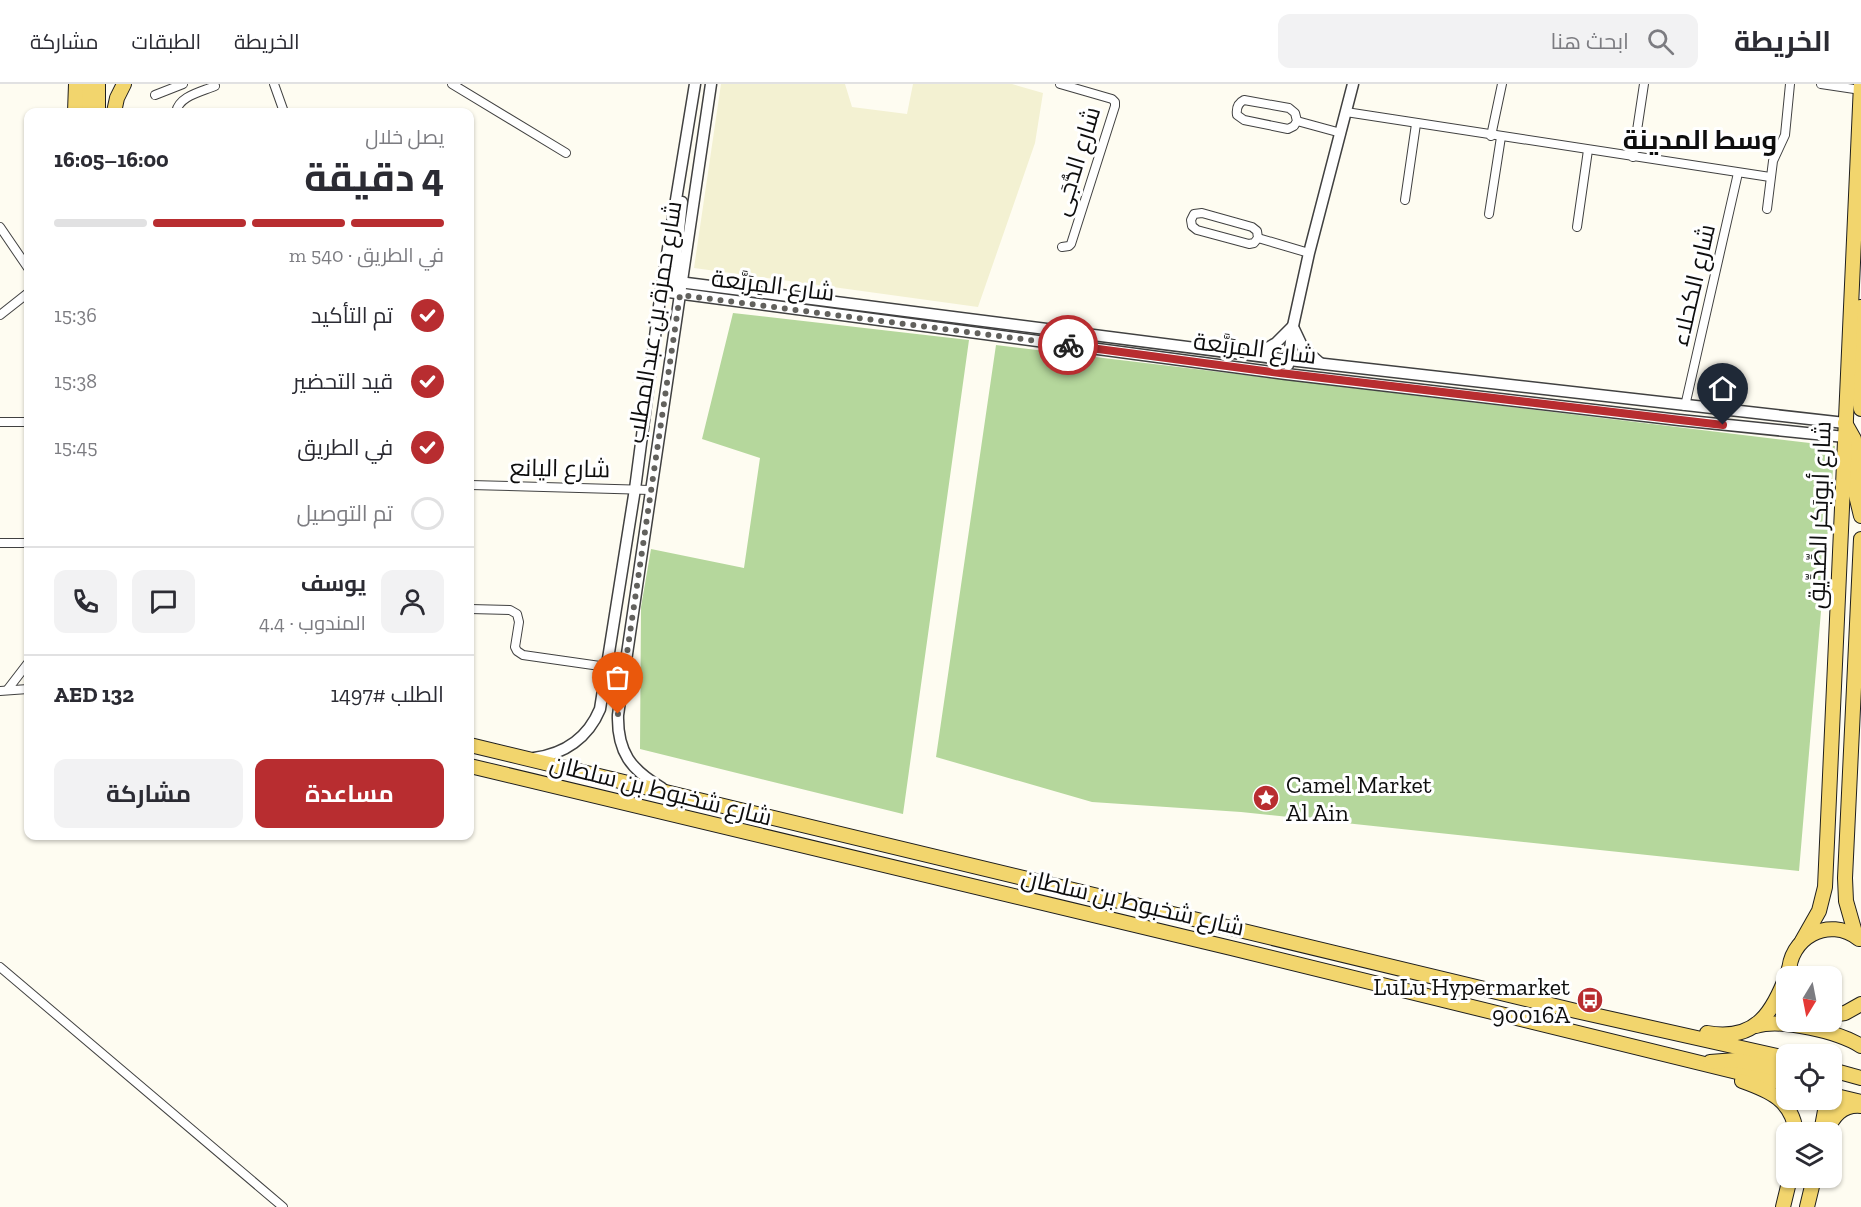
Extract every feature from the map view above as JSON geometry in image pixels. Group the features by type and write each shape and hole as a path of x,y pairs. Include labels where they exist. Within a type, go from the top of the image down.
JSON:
{"main road":[{"path":"75,108 76,84"},
{"path":"87,84 87,108"},
{"path":"98,84 98,108"},
{"path":"115,108 124,84"},
{"name":"شارع أبوبَكر الصِّدِّيق","path":"1790,966 1792,954 1820,911 1825,887 1850,429 1861,84"},
{"path":"1854,270 1858,278 1861,297 1857,390 1861,408 1850,429 1855,446 1855,491 1861,516"},
{"name":"شارع أبوبَكر الصِّدِّيق","path":"1858,939 1846,901 1845,878 1861,539"},
{"name":"شارع شخبوط بن سلطان","path":"474,746 1576,1011 1776,1056"},
{"name":"شارع شخبوط بن سلطان","path":"474,767 1231,948 1776,1082"},
{"path":"1802,941 1816,932 1832,929 1840,930 1858,939"},
{"name":"شارع أبوبَكر الصِّدِّيق","path":"1754,1027 1765,1018 1776,1002"},
{"path":"1842,1013 1861,1004"},
{"path":"1576,1011 1599,1008 1720,1035 1737,1034 1770,1023 1794,1025 1847,1039 1861,1046"},
{"path":"1702,1064 1736,1060 1776,1069"},
{"path":"1702,1064 1777,1096 1793,1117 1794,1122"},
{"path":"1842,1073 1861,1078"},
{"path":"1842,1098 1861,1104"},
{"path":"1832,1122 1844,1109 1861,1104"},
{"path":"1783,1207 1788,1188"},
{"path":"1807,1207 1812,1188"}],"street":[{"path":"155,95 183,84"},
{"path":"274,84 283,108"},
{"path":"452,84 566,153"},
{"name":"شارع حمزة بن عبدالمطلب","path":"527,759 559,753 582,737 600,709 682,215 681,172 695,84"},
{"name":"شارع حمزة بن عبدالمطلب","path":"670,284 711,84"},
{"name":"شارع الدُّجَى","path":"1060,84 1112,99 1115,102 1071,244 1066,248 1062,247"},
{"path":"1283,374 1286,340 1293,326 1353,84"},
{"path":"1491,136 1503,84"},
{"path":"1634,157 1644,84"},
{"path":"1767,209 1773,161 1785,135 1790,84"},
{"path":"1821,84 1861,90"},
{"path":"177,108 183,100 215,86"},
{"path":"1248,100 1288,108 1295,113 1297,121 1288,129 1244,120 1237,115 1238,107 1242,101 1248,100"},
{"path":"1346,112 1770,177"},
{"path":"1297,121 1341,133"},
{"path":"1405,200 1416,124"},
{"path":"1489,214 1502,137"},
{"path":"1577,227 1588,150"},
{"name":"شارع الكحلاء","path":"1685,406 1738,173"},
{"path":"1202,213 1252,226 1257,231 1258,238 1254,243 1249,244 1197,230 1192,226 1191,220 1194,214 1202,213"},
{"path":"0,226 24,262"},
{"path":"1258,238 1310,253"},
{"name":"شارع حمزة بن عبدالمطلب","path":"670,284 680,295 617,729 626,758 635,769 670,793"},
{"name":"شارع المِرَبَّعة","path":"670,284 680,295 1283,374 1679,420 1850,429"},
{"name":"شارع المِرَبَّعة","path":"670,284 1285,360 1685,406 1850,429"},
{"path":"0,315 24,296"},
{"path":"1254,356 1276,343 1293,326"},
{"path":"1293,326 1303,348 1321,364"},
{"path":"0,422 24,422"},
{"name":"شارع اليانع","path":"474,485 650,490"},
{"path":"0,543 24,543"},
{"path":"474,609 510,610 517,614 519,618 515,647 523,655 607,667"},
{"path":"4,690 24,670"},
{"path":"4,690 24,689"},
{"path":"0,967 283,1207"}],"shaded area":[{"path":"721,84 845,84 852,107 907,114 913,84 1012,84 1043,93 1035,143 978,307 694,268"}],"green space":[{"path":"733,313 969,340 903,814 640,749 641,607 651,549 744,568 760,458 702,439"},
{"path":"996,345 1835,446 1799,871 1241,812 1092,802 936,757"}],"way so far":[{"path":"618,714 680,295 1068,345"}],"place":[{"name":"Camel Market Al Ain","path":"1266,798"},
{"name":"LuLu Hypermarket 90016A","path":"1590,1000"}],"district":[{"name":"وسط المدينة","path":"1700,140"}],"route":[{"path":"1068,345 1280,373 1723,425"}]}
